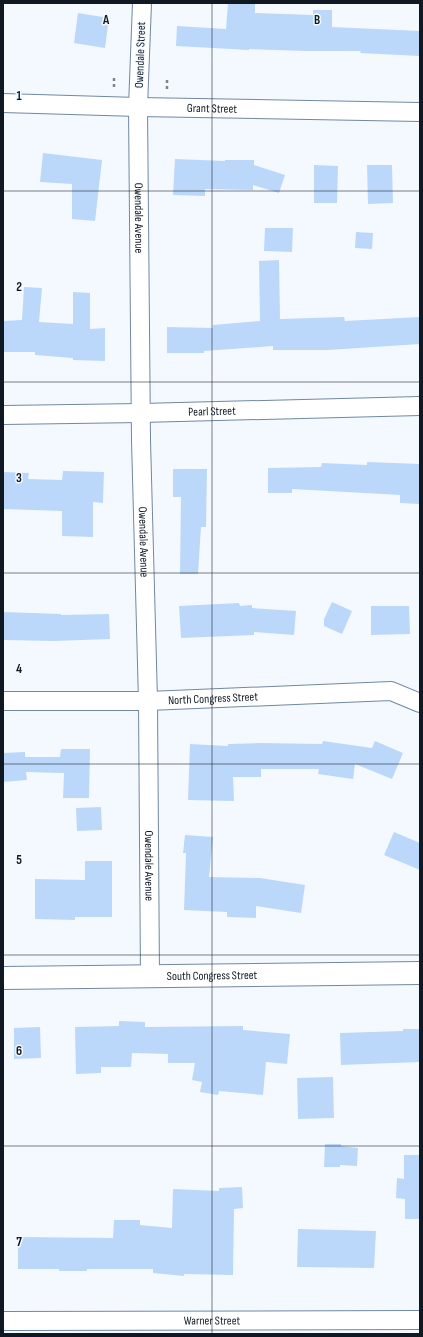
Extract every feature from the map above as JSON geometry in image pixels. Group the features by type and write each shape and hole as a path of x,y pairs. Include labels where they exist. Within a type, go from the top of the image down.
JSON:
{"street":[{"name":"Owendale Street","path":"138,107 142,3"},
{"name":"Grant Street","path":"3,102 138,107 420,112"},
{"name":"Owendale Avenue","path":"138,107 142,413 141,440 148,701 150,977"},
{"name":"Pearl Street","path":"3,415 420,406"},
{"name":"North Congress Street","path":"3,701 148,701 391,691 420,703"},
{"name":"South Congress Street","path":"3,978 420,973"},
{"name":"Warner Street","path":"3,1321 420,1320"}],"path":[{"path":"114,78 114,90"},
{"path":"166,90 167,78"}],"building":[{"path":"228,3 255,3 255,13 313,15 313,10 332,10 332,27 420,31 420,56 360,53 361,51 249,50 176,46 177,26 226,29"},
{"path":"78,13 109,18 105,48 74,43"},
{"path":"43,153 102,160 95,221 72,219 72,184 40,182"},
{"path":"175,159 225,161 254,160 254,165 285,175 279,193 253,185 253,190 205,189 205,196 173,195"},
{"path":"314,165 338,166 337,203 314,203"},
{"path":"367,165 392,165 393,203 368,204"},
{"path":"265,228 293,228 292,252 264,251"},
{"path":"356,232 373,233 372,249 355,248"},
{"path":"279,260 280,319 344,317 345,321 420,317 420,344 328,350 273,350 273,346 204,351 204,353 167,353 167,327 213,328 213,325 260,321 259,261"},
{"path":"24,287 42,288 39,322 73,324 73,292 90,293 90,329 105,328 105,361 73,360 73,358 35,355 35,352 3,352 3,321 22,320"},
{"path":"367,462 420,464 420,504 400,503 400,495 292,489 292,493 268,493 268,468 321,467 322,463 367,465"},
{"path":"173,469 207,469 206,527 201,527 198,574 180,574 181,497 173,497"},
{"path":"63,471 104,472 103,503 93,502 93,537 62,536 62,511 3,509 3,472 29,473 28,479 62,480"},
{"path":"332,602 352,611 342,634 324,626 324,619"},
{"path":"239,603 240,606 252,605 252,608 296,611 294,635 254,632 254,635 181,638 179,606"},
{"path":"371,606 409,606 410,634 371,635"},
{"path":"3,612 61,615 109,614 110,639 54,641 3,640"},
{"path":"323,741 372,748 375,741 403,753 392,779 355,764 353,779 318,774 319,769 261,769 261,777 233,777 234,801 188,800 190,744 228,746 228,744 260,743 322,744"},
{"path":"61,749 90,749 89,798 63,798 64,773 26,772 27,780 3,782 3,753 25,752 25,757 60,757"},
{"path":"101,807 102,830 77,831 76,808"},
{"path":"394,832 420,843 420,870 384,855"},
{"path":"185,835 213,837 209,877 260,878 305,885 301,913 256,906 256,918 227,917 227,912 184,910 186,853 183,853"},
{"path":"85,861 112,861 112,917 75,917 75,920 35,919 35,879 85,880"},
{"path":"119,1021 145,1022 145,1027 243,1026 243,1030 290,1034 287,1064 266,1062 263,1095 219,1091 218,1095 200,1092 202,1082 192,1080 195,1063 168,1063 168,1054 132,1053 131,1067 101,1067 101,1073 76,1074 75,1027 119,1026"},
{"path":"40,1027 41,1058 14,1059 14,1028"},
{"path":"403,1029 420,1029 420,1062 341,1065 340,1033 403,1031"},
{"path":"333,1077 334,1118 298,1119 297,1078"},
{"path":"325,1144 341,1144 341,1146 358,1148 357,1166 340,1165 340,1167 324,1167"},
{"path":"404,1155 420,1155 420,1219 405,1219 405,1199 396,1198 397,1178 404,1179"},
{"path":"242,1187 243,1208 234,1209 233,1275 184,1274 184,1276 153,1273 153,1269 87,1269 87,1271 59,1271 59,1269 18,1269 18,1237 113,1238 114,1220 140,1220 140,1225 172,1228 173,1189 219,1191 219,1188"},
{"path":"298,1229 376,1231 374,1268 297,1267"}]}
